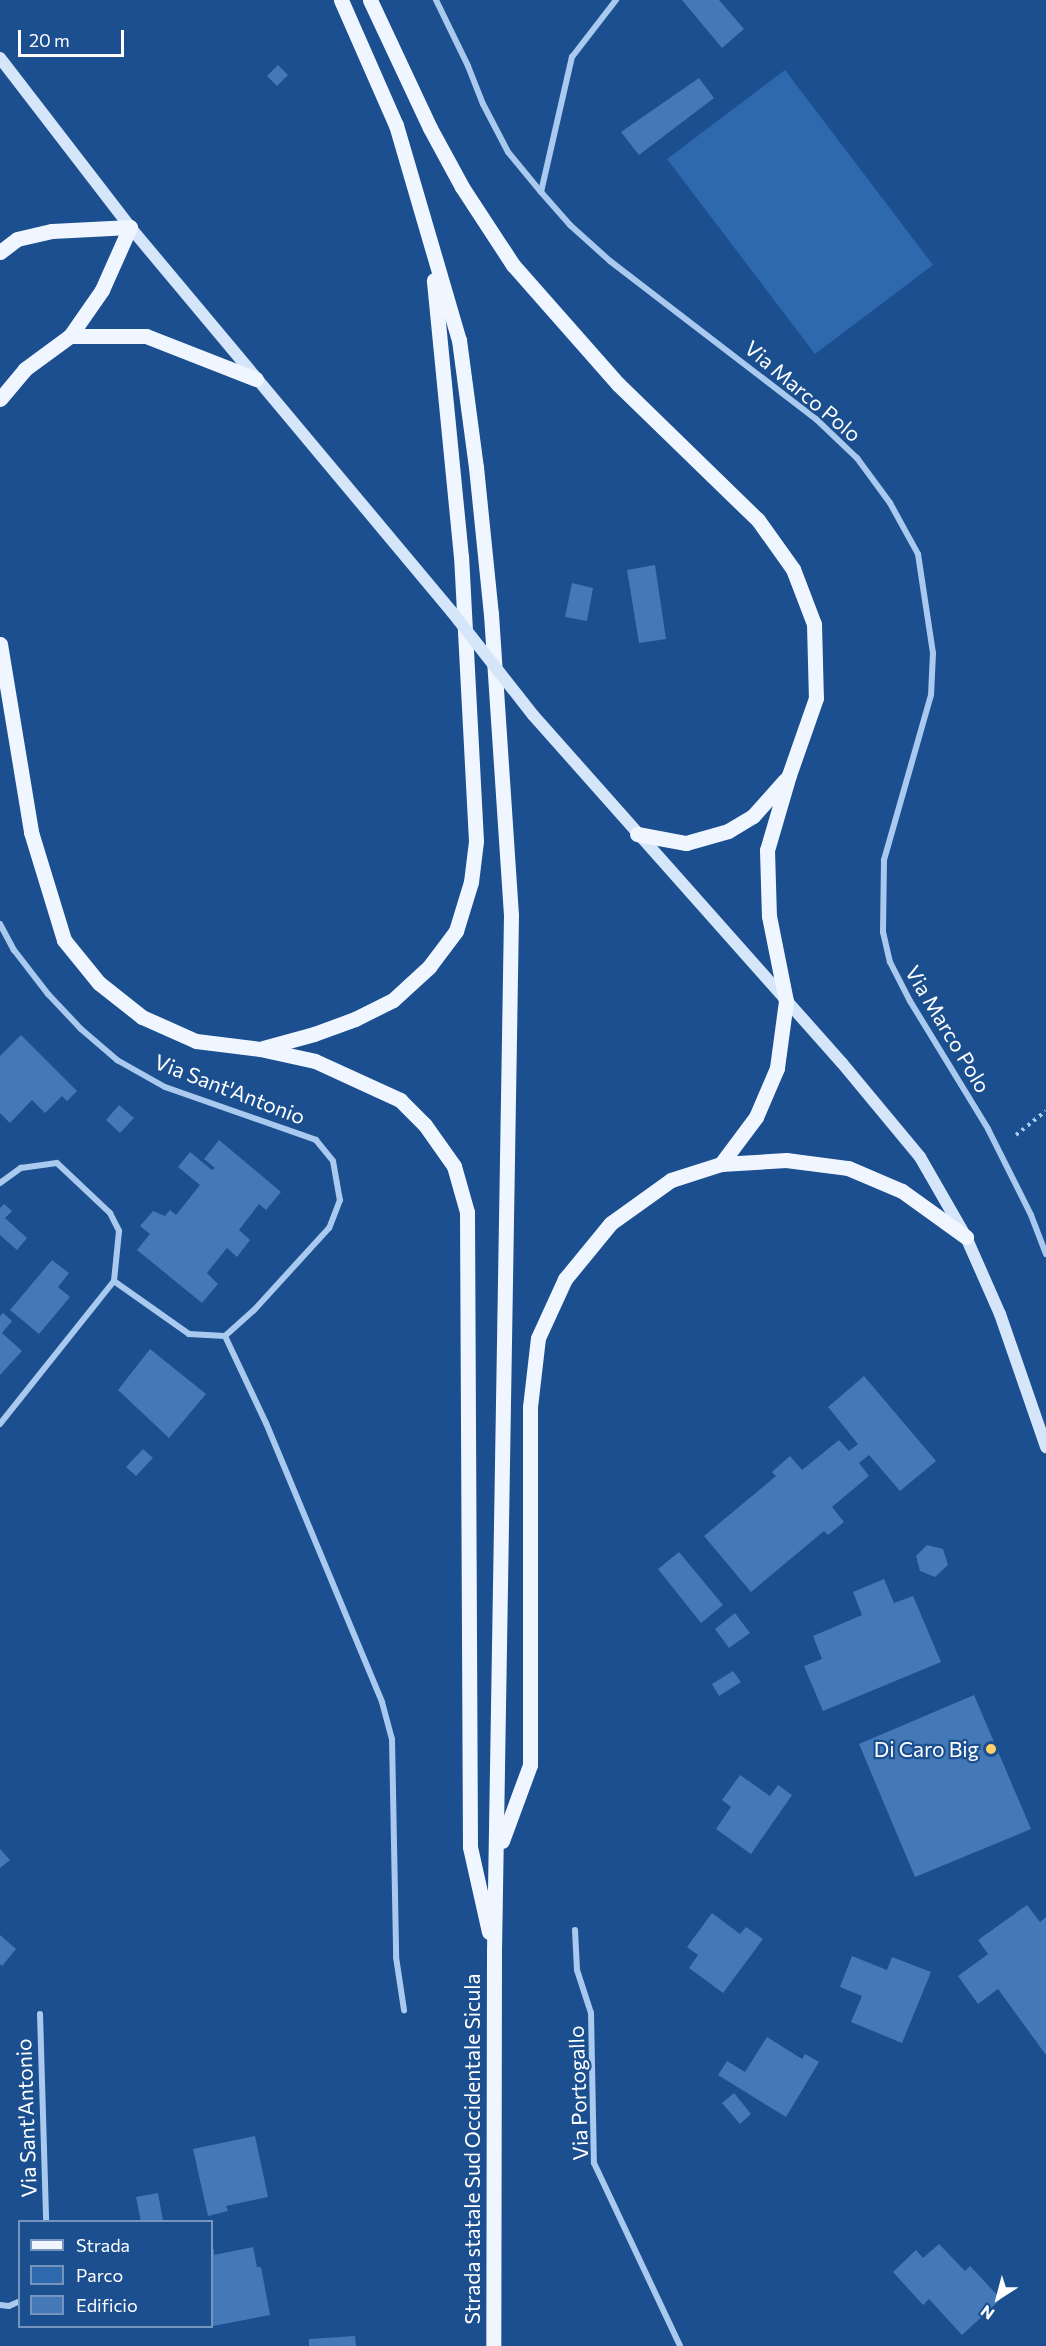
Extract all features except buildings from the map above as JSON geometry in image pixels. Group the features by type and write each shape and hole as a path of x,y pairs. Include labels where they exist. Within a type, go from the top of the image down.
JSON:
{"main road":[{"path":"341,0 396,125 459,340 476,467 491,614 511,915 494,1952"},
{"path":"370,0 430,128 462,187 513,265 618,384 758,520 793,569 814,624 816,698 789,775 767,850 770,916 786,1001 777,1068 756,1117 721,1164"},
{"path":"0,252 17,239 52,231 130,227 102,290 70,336 25,369 0,399"},
{"path":"260,1049 314,1034 393,1000 429,968 456,931 471,882 476,841 461,557 430,241"},
{"path":"70,336 146,336 256,379"},
{"path":"0,645 31,832 64,940 99,983 142,1017 196,1041 260,1049 315,1061 400,1100 425,1125 454,1166 467,1212 470,1848 494,1952"},
{"path":"637,834 686,843 728,831 753,816 789,775"},
{"path":"497,1853 530,1765 530,1407 538,1338 565,1279 611,1223 671,1180 721,1164 786,1160 848,1168 903,1191 966,1238"},
{"name":"Strada statale Sud Occidentale Sicula","path":"493,2346 494,1952"}],"street":[{"name":"Via Marco Polo","path":"436,0 468,66 483,104 508,152 541,192 570,225 610,261 816,419 849,450 890,503 918,554 932,642 931,695 884,860 882,932 890,962 910,1001 999,1148 1031,1215 1046,1254"},
{"path":"541,192 572,57 616,0"},
{"path":"0,58 130,227 452,612 533,715 842,1063 921,1157 966,1238 1000,1314 1046,1447"},
{"name":"Via Sant'Antonio","path":"0,924 14,950 48,994 81,1029 117,1059 165,1087 316,1140 333,1161 340,1200 329,1228 254,1310 225,1336"},
{"path":"0,1183 21,1168 57,1163 110,1213 119,1231 114,1281 0,1424"},
{"path":"114,1281 189,1334 225,1336 266,1423 368,1670 392,1739 396,1957 404,2010"},
{"name":"Via Portogallo","path":"574,1930 577,1970 591,2013 594,2163 680,2346"},
{"name":"Via Sant'Antonio","path":"40,2014 46,2220"},
{"path":"0,2305 9,2306 18,2302"}],"path":[{"path":"999,1148 1046,1111"}],"green space":[{"path":"785,70 933,265 815,354 667,159"}],"place":[{"name":"Di Caro Big","path":"991,1749"}]}
